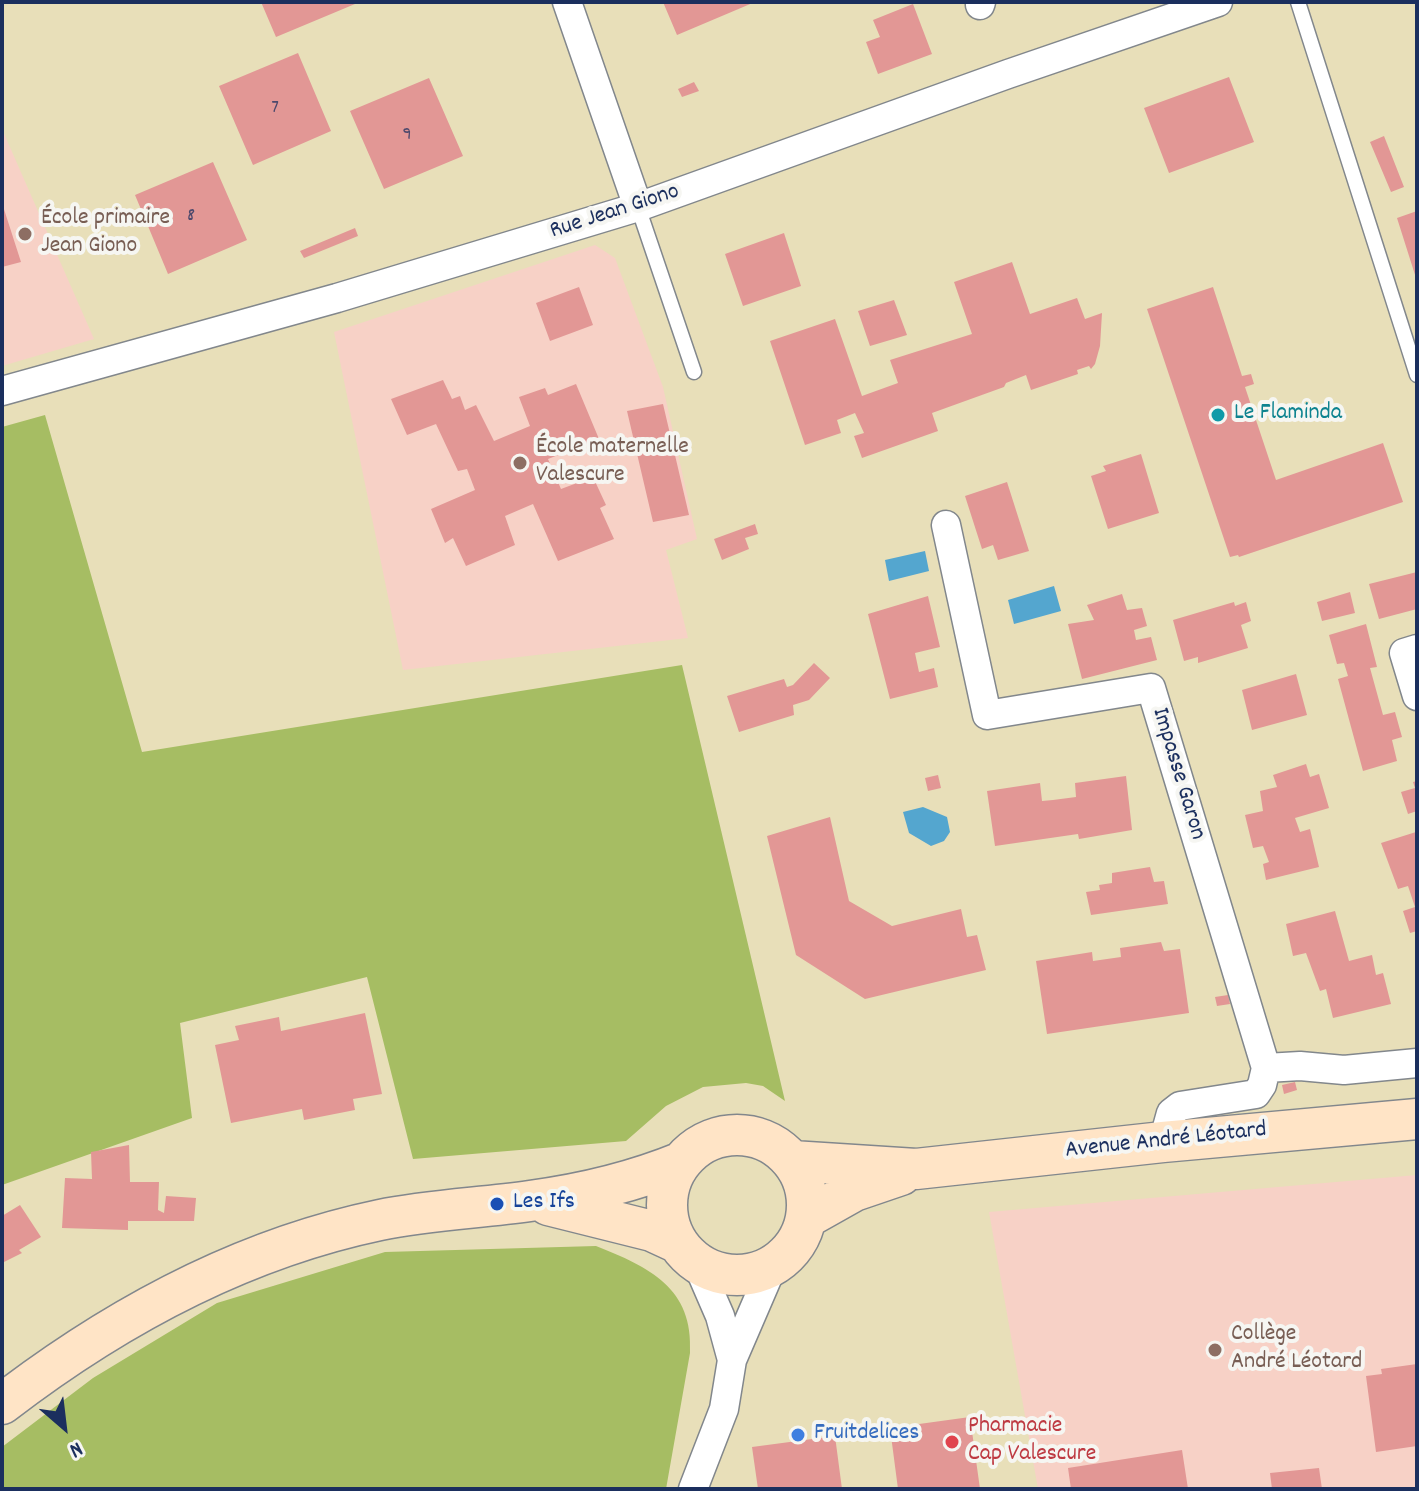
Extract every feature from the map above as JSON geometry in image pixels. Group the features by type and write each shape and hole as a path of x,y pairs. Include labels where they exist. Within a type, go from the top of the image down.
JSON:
{"main road":[{"name":"Avenue André Léotard","path":"792,1161 916,1169 1417,1119"},
{"path":"530,1201 626,1224 688,1253 715,1272 735,1275 754,1273 773,1265 794,1245 806,1218 807,1198 802,1178 792,1161 764,1140 746,1135 711,1140 695,1149 673,1176 668,1202 671,1227 688,1253"},
{"path":"2,1404 122,1321 264,1253 325,1233 383,1219 530,1201 613,1186 682,1162"},
{"name":"Avenue André Léotard","path":"806,1218 854,1191 916,1169"}],"street":[{"path":"567,2 638,207"},
{"name":"Rue Jean Giono","path":"2,391 337,298 638,207 1218,2"},
{"name":"Impasse Garon","path":"946,525 987,715 1151,688 1266,1068"},
{"path":"1417,649 1404,653 1417,696"},
{"path":"1163,1142 1171,1113 1180,1106 1256,1094 1266,1068 1300,1066 1344,1070 1417,1063"},
{"path":"688,1253 720,1316 732,1360"},
{"path":"693,1489 724,1409 732,1360 773,1265"}],"lane":[{"path":"1298,2 1417,375"},
{"path":"638,207 694,372"}],"shaded area":[{"name":"École primaire Jean Giono","path":"2,129 94,339 2,366"},
{"name":"École maternelle Valescure","path":"595,245 615,258 663,387 697,539 666,550 688,638 403,670 334,332"},
{"name":"Collège André Léotard","path":"1417,1175 1417,1489 1038,1489 989,1212"}],"green space":[{"path":"45,415 142,752 682,665 785,1101 763,1086 746,1083 703,1087 666,1106 626,1141 413,1159 367,977 180,1023 192,1118 2,1185 2,427"},
{"path":"596,1246 650,1272 676,1296 684,1312 690,1353 666,1489 2,1489 2,1447 93,1378 217,1303 385,1252"}],"water":[{"path":"925,551 929,571 889,581 885,560"},
{"path":"1054,586 1061,611 1014,624 1008,600"},
{"path":"923,807 947,817 950,832 944,841 931,846 909,833 903,812"}],"building":[{"path":"261,2 353,2 355,4 276,37"},
{"path":"663,2 755,2 677,35"},
{"path":"913,4 932,54 878,74 866,42 880,37 873,20"},
{"path":"298,53 331,131 253,165 219,86"},
{"path":"1229,77 1254,142 1169,173 1144,108"},
{"path":"429,78 463,156 384,189 350,111"},
{"path":"694,82 699,91 682,97 678,89"},
{"path":"1384,136 1404,187 1391,192 1370,142"},
{"path":"213,162 247,240 168,274 135,195"},
{"path":"2,203 21,262 2,267"},
{"path":"1417,211 1417,278 1416,278 1397,218"},
{"path":"355,228 358,236 304,258 300,251"},
{"path":"784,233 801,286 743,306 725,254"},
{"path":"1012,262 1030,314 1077,298 1085,319 1102,313 1100,346 1091,369 1089,366 1077,370 1078,374 1031,390 1026,375 1006,383 1004,387 932,413 938,431 862,458 854,436 864,433 855,413 837,420 841,433 805,445 770,341 835,319 862,396 898,383 890,360 972,334 954,282"},
{"path":"579,287 593,325 550,341 536,303"},
{"name":"Le Flaminda","path":"1213,287 1242,376 1251,374 1254,384 1245,387 1276,480 1383,443 1403,502 1239,557 1230,557 1147,309"},
{"path":"894,300 907,335 870,346 858,311"},
{"path":"443,380 452,399 460,396 465,410 476,405 494,441 530,426 519,397 545,388 548,395 576,384 599,439 548,459 561,489 593,477 606,505 600,508 614,539 558,561 533,504 505,516 515,545 466,566 453,538 445,543 431,509 475,490 467,469 458,471 436,424 407,435 391,399"},
{"path":"663,404 689,515 653,522 627,411"},
{"path":"1141,454 1159,513 1108,529 1091,476 1106,471 1103,466"},
{"path":"1007,482 1029,551 998,560 993,545 982,549 965,496"},
{"path":"755,524 758,534 745,538 749,549 722,560 714,539"},
{"path":"1417,572 1417,609 1379,619 1369,584"},
{"path":"1350,592 1355,613 1322,621 1317,602"},
{"path":"1122,594 1127,610 1142,608 1147,626 1134,630 1136,640 1151,637 1157,660 1082,679 1068,624 1094,620 1087,605"},
{"path":"928,596 940,647 915,653 919,672 934,668 938,687 890,699 868,614"},
{"path":"1234,602 1235,606 1246,602 1251,621 1241,625 1248,648 1198,663 1198,657 1184,661 1173,620"},
{"path":"1366,624 1377,667 1370,668 1383,715 1395,712 1402,737 1392,740 1397,761 1363,771 1338,679 1348,676 1344,663 1337,664 1329,635"},
{"path":"814,663 830,678 809,700 793,705 794,715 739,732 727,696 784,679 787,687 793,685"},
{"path":"1296,674 1307,715 1252,730 1242,690"},
{"path":"1306,764 1310,777 1319,774 1329,808 1295,818 1300,832 1310,829 1319,867 1266,880 1263,864 1269,862 1263,846 1253,848 1245,815 1263,811 1260,791 1277,787 1273,775"},
{"path":"938,775 941,788 928,791 925,778"},
{"path":"1126,776 1132,830 1079,839 1078,834 995,846 987,791 1040,783 1042,801 1053,800 1076,797 1075,783"},
{"path":"1417,781 1417,811 1408,814 1401,792 1415,788 1413,782"},
{"path":"830,817 849,901 892,926 961,909 967,937 977,935 986,970 865,999 796,955 767,836"},
{"path":"1416,832 1417,931 1410,933 1403,911 1415,907 1408,886 1398,889 1381,843"},
{"path":"1150,867 1154,882 1164,881 1168,904 1091,915 1086,892 1100,890 1099,885 1112,883 1112,873"},
{"path":"1335,911 1349,961 1372,955 1376,975 1383,973 1391,1004 1333,1018 1326,989 1320,991 1306,953 1293,956 1286,924"},
{"path":"1161,942 1164,951 1180,949 1189,1013 1047,1034 1036,961 1092,952 1093,961 1121,957 1120,948"},
{"path":"1228,995 1230,1004 1217,1006 1215,997"},
{"path":"365,1013 382,1094 353,1099 355,1110 304,1120 302,1109 231,1123 215,1045 239,1040 235,1026 279,1017 281,1031"},
{"path":"1295,1082 1297,1090 1284,1094 1282,1085"},
{"path":"129,1145 130,1182 159,1182 158,1210 164,1213 166,1196 196,1198 194,1221 128,1221 128,1230 62,1228 65,1178 92,1179 91,1152"},
{"path":"20,1205 41,1237 19,1250 22,1253 2,1263 2,1216"},
{"path":"1417,1364 1417,1446 1376,1452 1366,1376 1382,1374 1381,1369"},
{"path":"970,1417 980,1489 898,1489 890,1428"},
{"path":"835,1436 842,1489 758,1489 752,1447"},
{"path":"1182,1450 1188,1489 1071,1489 1068,1468"},
{"path":"1319,1468 1322,1489 1272,1489 1270,1473"}],"place":[{"name":"École primaire Jean Giono","path":"25,234"},
{"name":"Le Flaminda","path":"1218,415"},
{"name":"École maternelle Valescure","path":"520,463"},
{"name":"Les Ifs","path":"497,1204"},
{"name":"Collège André Léotard","path":"1215,1350"},
{"name":"Fruitdelices","path":"798,1435"},
{"name":"Pharmacie Cap Valescure","path":"952,1442"}]}
